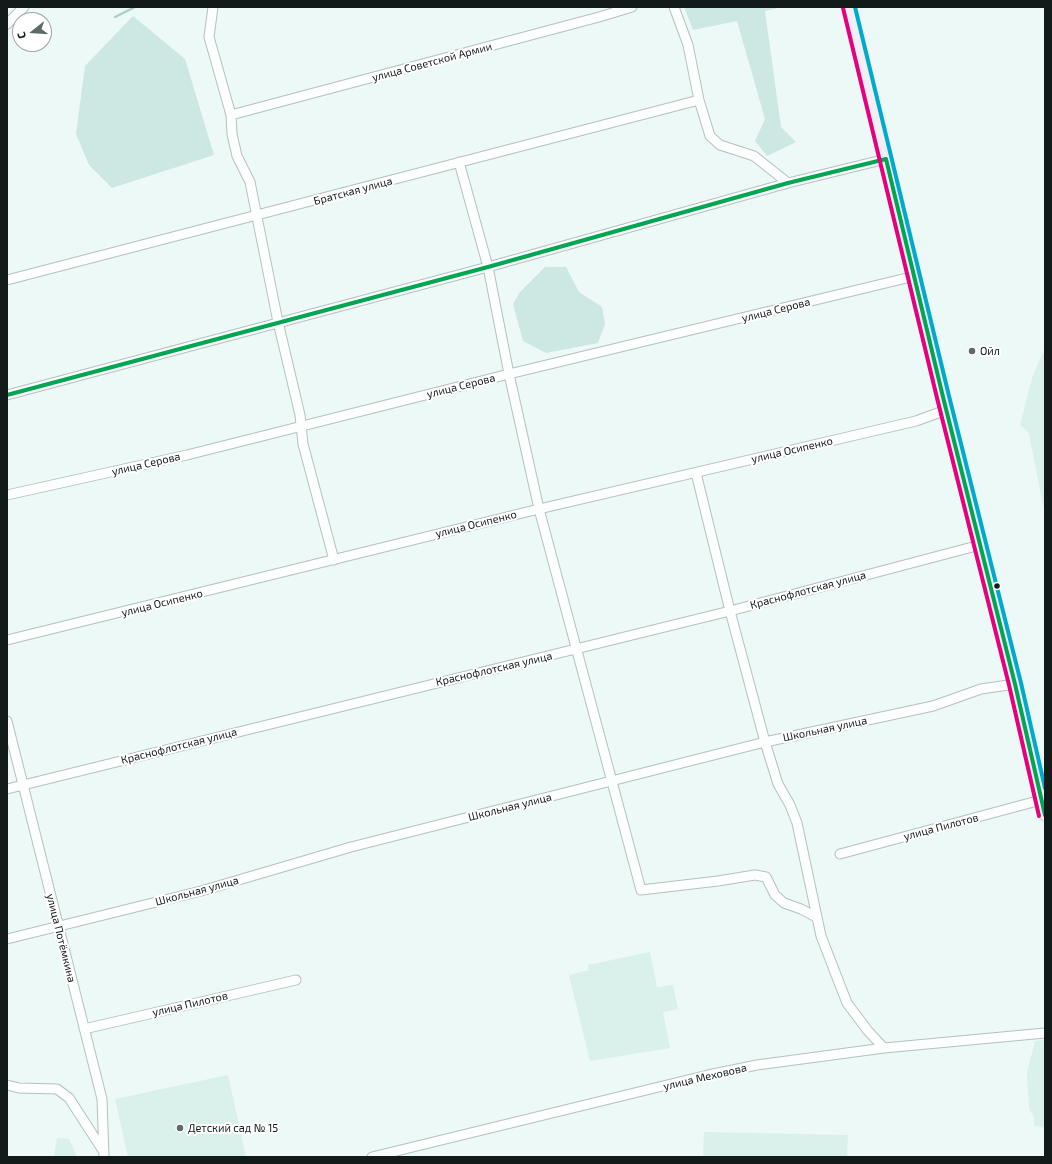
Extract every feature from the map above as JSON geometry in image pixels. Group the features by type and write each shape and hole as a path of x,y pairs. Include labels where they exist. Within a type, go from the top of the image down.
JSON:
{"main road":[{"path":"848,7 915,276 946,410 1015,684 1045,815"}],"street":[{"path":"7,24 24,7"},
{"path":"213,7 209,37 231,115 232,134 235,149 250,182 278,322 301,426 303,444 334,560"},
{"name":"улица Советской Армии","path":"231,115 632,7"},
{"path":"674,7 688,45 699,100 710,136 720,145 754,156 788,183"},
{"name":"Братская улица","path":"7,280 699,100"},
{"path":"7,395 488,267 788,183 886,159"},
{"path":"459,162 488,267 509,374 539,508 578,649 641,890 756,875 766,877 775,895 784,904 801,908 816,917"},
{"name":"улица Серова","path":"7,495 187,454 509,374 915,276"},
{"name":"улица Осипенко","path":"7,640 539,508 916,421 946,410"},
{"path":"696,473 730,611 765,742 778,784 790,805 797,823 816,917 832,967 847,1002 868,1031 884,1048"},
{"name":"Краснофлотская улица","path":"7,789 730,611 980,545"},
{"name":"Школьная улица","path":"7,939 201,891 351,847 765,742 933,706 981,689 1015,684"},
{"name":"улица Потёмкина","path":"7,721 102,1099 103,1154"},
{"name":"улица Пилотов","path":"840,854 1041,800"},
{"name":"улица Пилотов","path":"84,1029 296,980"},
{"name":"улица Меховова","path":"372,1157 757,1065 884,1048 1045,1033"},
{"path":"7,1085 20,1088 57,1089 69,1098 103,1154"}],"shaded area":[{"path":"684,7 782,7 765,11 781,127 796,142 767,156 755,141 765,119 737,21 693,30"},
{"path":"133,16 185,59 214,155 112,188 89,165 76,134 85,66"},
{"path":"545,267 566,267 579,292 602,307 605,324 598,343 546,353 523,341 513,304 520,292"},
{"path":"1045,349 1045,515 1029,434 1020,424 1033,375"},
{"path":"650,952 657,987 673,985 678,1009 663,1012 670,1048 590,1061 569,975 589,970 588,965"},
{"path":"1045,1040 1045,1127 1034,1126 1034,1117 1029,1109 1027,1073 1035,1041"},
{"name":"Детский сад № 15","path":"228,1075 246,1157 128,1157 115,1099"},
{"path":"704,1132 848,1135 847,1157 703,1157"},
{"path":"57,1138 69,1139 77,1157 54,1157"}],"waterway":[{"path":"115,17 135,7"}],"transit line":[{"path":"855,7 949,396 1021,683 1045,788"},
{"path":"843,8 937,398 1009,685 1039,816"},
{"path":"886,159 943,397 1015,684 1045,815"},
{"path":"7,395 488,267 788,183 886,159"}],"place":[{"name":"Ойл","path":"972,351"},
{"name":"Детский сад № 15","path":"180,1128"}]}
